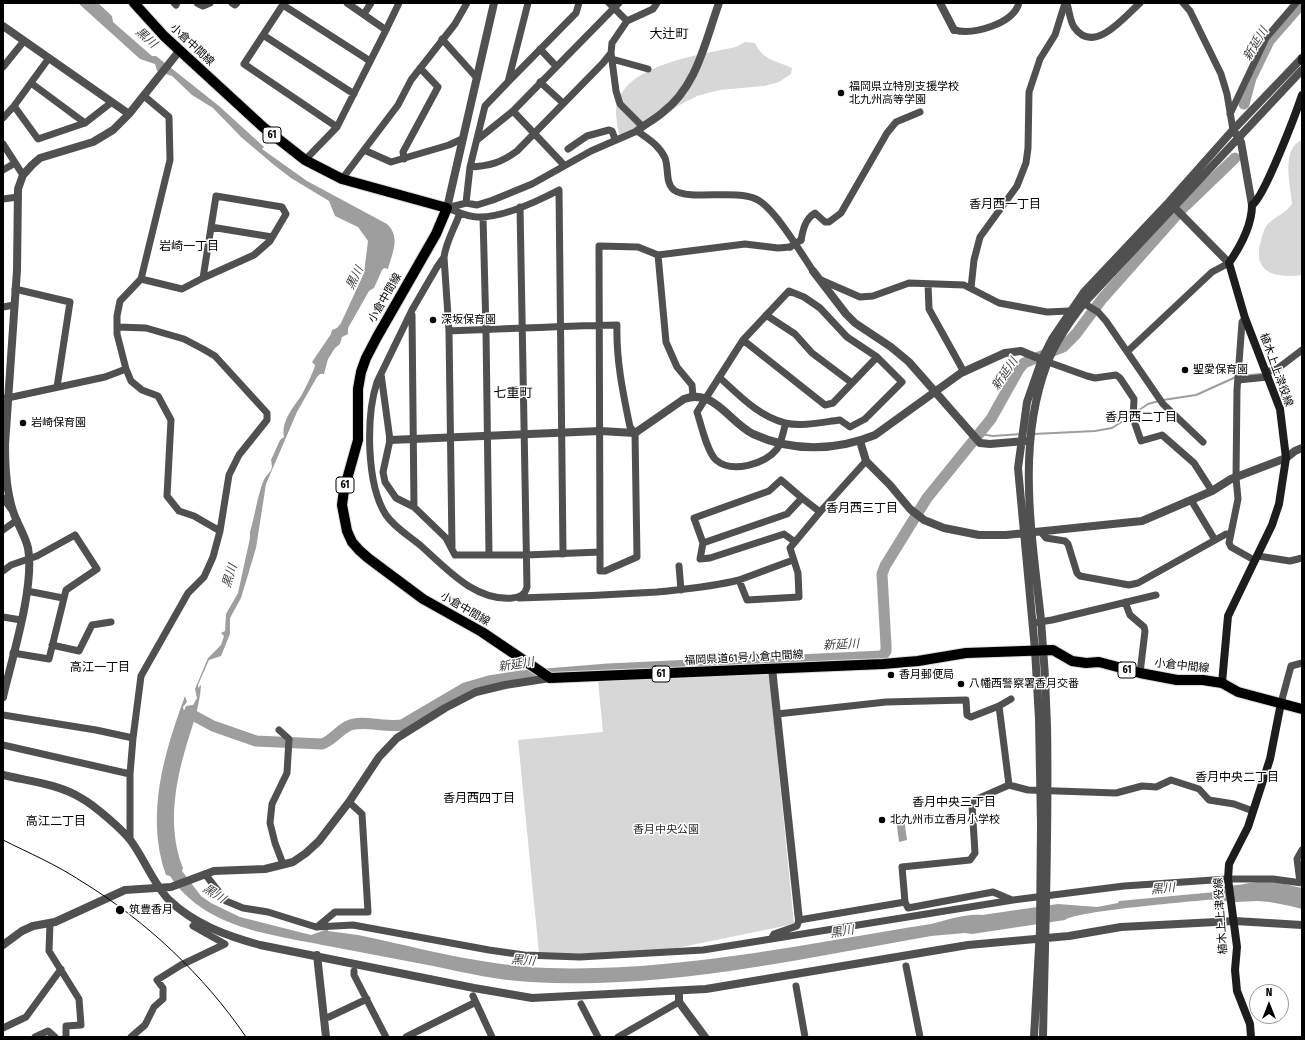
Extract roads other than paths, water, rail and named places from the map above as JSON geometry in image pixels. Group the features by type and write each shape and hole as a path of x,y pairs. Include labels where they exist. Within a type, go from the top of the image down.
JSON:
{"main road":[{"name":"小倉中間線","path":"134,3 164,36 263,127 305,160 342,179 447,208 436,234 366,358 358,389 358,440 344,490 342,505 344,520 352,542 368,558 423,599 482,632 550,678"},
{"path":"1230,264 1236,254 1252,216 1252,205 1257,202 1264,187 1302,95"},
{"name":"植木上上津役線","path":"1222,683 1228,616 1256,558 1279,504 1286,458 1280,409 1245,318 1230,264"},
{"name":"小倉中間線","path":"1039,650 1058,651 1072,661 1086,663 1099,662 1140,673 1177,680 1203,680 1222,683 1238,692 1302,709"},
{"name":"福岡県道61号小倉中間線","path":"550,678 904,663 966,653 1039,650"},
{"name":"植木上上津役線","path":"1251,1037 1250,1024 1237,991 1235,970 1237,947 1229,881 1229,864 1242,840 1270,759 1281,704"}],"street":[{"path":"197,3 203,6 210,3"},
{"path":"232,3 235,5 237,3"},
{"path":"347,3 386,30"},
{"path":"364,14 371,3"},
{"path":"305,160 337,127 399,3"},
{"path":"342,179 398,105 411,80 455,24 467,3"},
{"path":"447,208 494,3"},
{"path":"508,82 528,3"},
{"path":"466,203 470,167 485,106 576,12 579,3"},
{"path":"657,3 653,9 627,21 612,43 611,56 616,91 620,104 639,128 661,151 668,168 669,182 674,190 688,194 743,195 757,199 781,224 813,271 846,314 856,324 892,347 909,362 980,443 990,444 1030,441"},
{"path":"447,208 466,203 477,205 494,200 532,184 615,139 639,128 663,113 688,85 699,63 719,3"},
{"path":"940,3 954,30 964,32 1004,22 1017,10 1019,3"},
{"path":"1066,3 1074,26 1081,34 1098,38 1107,34 1140,3"},
{"path":"971,288 974,260 980,237 1017,186 1026,163 1028,148 1028,92 1040,59 1055,35 1066,3"},
{"path":"1183,3 1190,11 1221,74 1227,94 1233,130 1241,142 1252,205"},
{"path":"1230,114 1266,38 1296,3"},
{"path":"337,127 244,64 284,4 370,61"},
{"path":"477,140 513,111 614,5 627,21"},
{"path":"3,26 130,114"},
{"path":"263,35 354,94"},
{"path":"442,39 477,78"},
{"path":"3,67 24,41"},
{"path":"540,49 556,66"},
{"path":"13,512 5,468 6,398 15,289 18,189 23,175 40,158 93,142 113,130 130,114 180,50"},
{"path":"611,56 648,69"},
{"path":"470,167 490,166 505,160 611,56"},
{"path":"3,118 32,83 49,58"},
{"path":"1172,205 1233,130 1302,60"},
{"path":"404,159 403,152 438,87 420,68"},
{"path":"1044,1037 1042,934 1044,791 1039,650 1028,533 1018,468 1026,402 1069,311 1081,301 1302,70"},
{"path":"540,82 563,104"},
{"path":"32,83 86,123"},
{"path":"144,96 169,118 170,160 141,279 120,301 117,316 117,327 126,369 131,381 142,390 158,396 171,420 167,490 170,501 179,511 194,516 220,531"},
{"path":"14,106 38,139 86,123 112,102"},
{"path":"513,111 564,166"},
{"path":"449,331 560,328 599,325 617,325 616,346 620,377 630,427 635,433 637,557 619,566 600,571 599,325 600,246 638,247 658,255 745,244 778,248 790,247 801,240 804,226 810,216 815,213 825,222 829,222 841,213 887,132 896,122 920,112"},
{"path":"568,149 587,136 609,130 612,131 615,139"},
{"path":"364,150 391,162 449,145 462,139"},
{"path":"3,144 23,175"},
{"path":"3,170 15,163"},
{"path":"447,208 475,217 483,217 537,201 559,190 563,554"},
{"path":"141,279 182,289 254,255 272,237 286,214 282,208 216,196 203,278"},
{"path":"3,199 18,197"},
{"path":"1128,351 1212,272 1230,264 1172,205"},
{"path":"519,598 526,591 527,587 520,207"},
{"path":"452,547 449,331 444,257 446,246 452,236 460,213"},
{"path":"483,217 489,555"},
{"path":"211,227 272,237"},
{"path":"658,255 666,342 677,367 692,385 693,396"},
{"path":"444,257 412,310 388,355 373,392 370,461 373,480 386,515 454,577 467,585 494,596 507,598 582,596 681,590 719,586 793,560"},
{"path":"821,280 860,296 873,296 909,283 964,285 989,300 999,303 1047,312 1069,311"},
{"path":"928,284 928,309 964,372"},
{"path":"15,289 70,302 57,387"},
{"path":"719,377 757,410 786,423 813,423 840,420 850,427 865,419 902,382 877,356 848,337 820,308 804,297 789,291 743,340 719,377 707,398 697,412 711,452 716,460 724,464 746,467 755,464 776,450 780,444 786,423"},
{"path":"1081,301 1098,312 1128,351 1146,382 1163,404 1203,442"},
{"path":"1028,533 1030,441 1035,403 1045,360 1060,338 1081,301"},
{"path":"3,307 14,305"},
{"path":"412,310 414,507"},
{"path":"766,314 795,334 812,353 852,383"},
{"path":"1245,318 1242,322 1238,380 1236,478 1238,499 1228,543 1231,547 1256,558 1290,561 1302,558"},
{"path":"117,327 146,328 184,339 203,349 215,356 267,413 267,420 239,455 229,475 220,531 213,557 204,577 188,593 141,676 130,774 130,839"},
{"path":"743,340 825,405 833,403 877,356"},
{"path":"390,440 600,431 635,433 684,399 693,396 707,398 741,426 764,439 780,444 810,448 838,446 860,441 875,435 935,391 964,372 1014,350 1030,353 1095,378 1116,375 1120,378 1134,399 1132,418 1141,441 1162,435 1194,463 1212,491"},
{"path":"1238,380 1267,375 1302,350"},
{"path":"6,398 105,377 126,369"},
{"path":"381,374 390,440 383,472 385,482 396,498 414,507 446,538 455,555 526,555 600,552"},
{"path":"860,441 866,461 890,485 910,509 924,520 944,528 979,535 1041,532 1142,521 1212,491 1236,478 1286,458 1302,448"},
{"path":"739,580 747,600 799,597 798,573 790,548 866,461"},
{"path":"795,542 784,534 710,558 700,559 700,552 703,543 694,518 769,491 781,480 820,512"},
{"path":"3,498 13,512 24,536 29,559 27,591 3,697"},
{"path":"703,543 788,514 802,498"},
{"path":"1191,500 1215,540"},
{"path":"3,530 17,520"},
{"path":"1041,532 1046,538 1065,541 1068,544 1077,573 1080,576 1129,585 1138,583 1226,534 1230,535"},
{"path":"3,571 11,565 37,556 75,535 97,568 66,590 49,659 13,653"},
{"path":"679,566 681,590"},
{"path":"27,591 63,598"},
{"path":"1037,622 1156,595"},
{"path":"1125,602 1130,615 1144,626 1145,630 1140,673"},
{"path":"3,617 21,620"},
{"path":"52,645 79,652 92,625 111,622"},
{"path":"1281,704 1292,666 1302,664"},
{"path":"771,940 774,934 797,926 798,920 772,668"},
{"path":"3,945 22,931 33,926 50,923 84,911 125,890 135,888 160,889 171,887 202,875 225,869 265,869 293,862 319,841 350,802 379,757 397,738 416,725 476,692 506,685 550,678"},
{"path":"777,714 886,702 966,700 967,715 971,717 999,706 1011,699"},
{"path":"999,706 1009,785"},
{"path":"3,715 96,730 133,738"},
{"path":"279,730 289,739 287,773 272,804 270,823 275,843 283,864"},
{"path":"3,745 130,774"},
{"path":"3,775 66,790 81,798 130,839 160,889 169,900 197,921 229,936 260,945 317,955 474,988 532,998 679,992 792,976 968,945 1042,934 1234,916 1302,925"},
{"path":"1012,900 994,892 908,908 902,867 970,860 975,853 972,804 975,800 1009,785 1028,790 1116,793 1142,786 1156,787 1171,780 1200,789 1209,800 1234,804 1253,811"},
{"path":"316,927 335,912 368,912 362,814 350,802"},
{"path":"202,875 226,901 243,908 268,912 316,927 353,925 490,950 572,957 703,950 1012,900 1124,886 1273,879 1301,882 1297,859 1302,850"},
{"path":"798,920 906,902"},
{"path":"131,1037 146,1024 154,1007 163,999 163,988 158,980 181,965 225,944 193,926 197,921"},
{"path":"50,923 49,951 80,999 82,1025 66,1026 66,1037"},
{"path":"1034,1037 1042,934"},
{"path":"317,955 326,1037"},
{"path":"906,966 920,1037"},
{"path":"3,1028 26,1017 61,969"},
{"path":"354,971 354,975 386,1037"},
{"path":"796,986 805,1037"},
{"path":"679,992 680,1002 705,1037"},
{"path":"406,1037 474,999 492,1037"},
{"path":"324,1018 367,1000"},
{"path":"618,1037 680,1002"},
{"path":"581,1004 598,1037"},
{"path":"35,1037 48,1031 55,1037"}],"waterway":[{"name":"新延川","path":"1244,104 1251,78 1269,41 1302,3"},
{"name":"新延川","path":"189,713 213,726 256,741 322,744 344,728 353,724 367,723 396,726 402,725 465,688 489,681 521,676 608,669 882,656 886,651 882,574 885,566 927,498 991,419 1019,369 1024,363 1063,347 1076,334 1102,299 1181,210 1235,158"},
{"path":"1240,376 1261,374"},
{"path":"1163,400 1196,395 1236,377"},
{"path":"1136,412 1148,404 1159,401"},
{"path":"1033,434 1095,431 1112,428 1131,416"},
{"path":"980,434 993,436 1021,434"}],"tram line":[{"path":"3,840 53,864 72,875 128,913 172,950 212,992 246,1037"}],"place":[{"name":"福岡県立特別支援学校 北九州高等学園","path":"841,93"},
{"name":"深坂保育園","path":"433,320"},
{"name":"聖愛保育園","path":"1185,370"},
{"name":"岩崎保育園","path":"23,423"},
{"name":"香月郵便局","path":"891,675"},
{"name":"八幡西警察署香月交番","path":"961,684"},
{"name":"北九州市立香月小学校","path":"882,820"},
{"name":"筑豊香月","path":"120,910"}],"district":[{"name":"大辻町","path":"669,34"},
{"name":"香月西一丁目","path":"1005,205"},
{"name":"岩崎一丁目","path":"189,247"},
{"name":"七重町","path":"513,393"},
{"name":"香月西二丁目","path":"1141,418"},
{"name":"香月西三丁目","path":"862,509"},
{"name":"高江一丁目","path":"100,668"},
{"name":"香月中央二丁目","path":"1237,778"},
{"name":"香月西四丁目","path":"479,799"},
{"name":"香月中央三丁目","path":"954,803"},
{"name":"高江二丁目","path":"56,822"}],"water label":[{"name":"黒川","path":"146,38"},
{"name":"黒川","path":"355,278"},
{"name":"黒川","path":"230,576"},
{"name":"黒川","path":"1163,889"},
{"name":"黒川","path":"214,894"},
{"name":"黒川","path":"842,932"},
{"name":"黒川","path":"523,961"}],"park label":[{"name":"香月中央公園","path":"666,830"}]}
